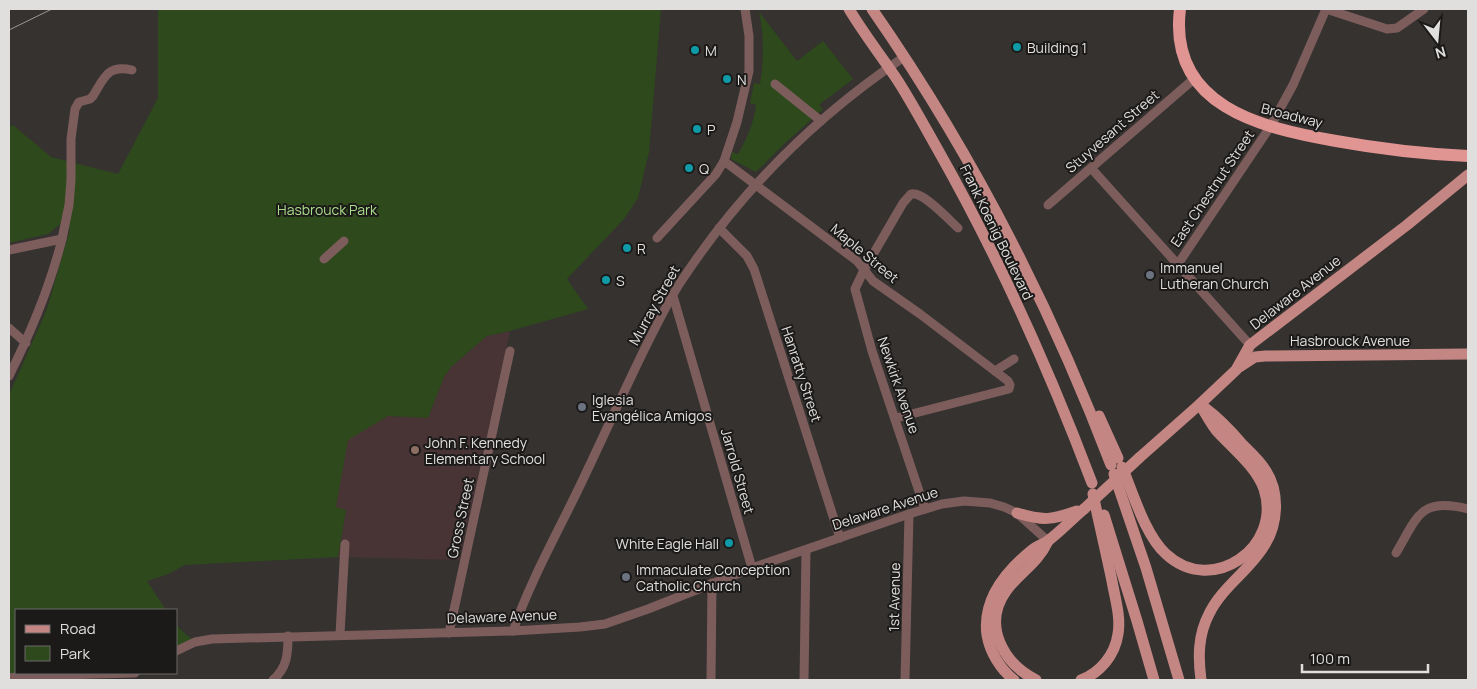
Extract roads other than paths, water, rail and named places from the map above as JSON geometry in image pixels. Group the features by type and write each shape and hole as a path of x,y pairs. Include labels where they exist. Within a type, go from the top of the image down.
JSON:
{"highway":[{"name":"Broadway","path":"1180,9 1178,39 1183,56 1203,90 1222,106 1270,127 1305,135 1387,150 1468,156"}],"main road":[{"name":"Frank Koenig Boulevard","path":"849,9 897,80 938,150 984,236 1046,369 1088,471 1092,487"},
{"name":"Frank Koenig Boulevard","path":"872,9 956,140 992,204 1064,351 1116,466 1179,680"},
{"name":"Delaware Avenue","path":"1048,541 1236,370 1250,345 1468,175"},
{"name":"Hasbrouck Avenue","path":"1236,370 1255,357 1265,356 1468,354"},
{"path":"1116,466 1155,540 1166,555 1184,566 1205,570 1226,566 1244,556 1257,542 1265,525 1267,505 1264,490 1252,469 1214,428 1200,404"},
{"path":"1200,404 1222,421 1266,471 1273,487 1276,505 1273,527 1264,546 1215,602 1206,619 1199,648 1201,680"},
{"path":"1081,680 1093,674 1108,660 1113,651 1119,623 1092,487"},
{"path":"1092,487 1123,575 1154,680"},
{"path":"1017,513 1039,520 1048,520 1084,509"},
{"path":"1014,680 997,661 990,646 987,630 988,608 996,588 1006,575 1032,550 1048,541"},
{"path":"1036,680 1019,670 1006,656 998,639 996,620 1000,601 1005,593 1017,578 1039,558 1048,541"}],"street":[{"path":"656,238 716,174 724,161 737,122 749,71 749,36 745,9"},
{"path":"1326,9 1386,29 1397,28 1424,9"},
{"name":"East Chestnut Street","path":"1178,264 1270,127 1293,85 1326,9"},
{"name":"Murray Street","path":"514,630 526,596 539,568 575,498 636,367 683,278 719,228 786,153 821,121 904,57"},
{"path":"9,376 26,343 48,285 62,239 69,205 71,139 75,109 79,102 90,99 93,96 111,71 118,69 132,70"},
{"name":"Stuyvesant Street","path":"1048,205 1195,78"},
{"path":"775,84 821,121"},
{"name":"Maple Street","path":"724,161 857,261 873,280 1010,383 1008,389 896,418"},
{"path":"1091,168 1250,345"},
{"name":"Newkirk Avenue","path":"926,509 872,351 856,293 857,285 864,270 903,203 914,192 924,198 958,228"},
{"name":"Hanratty Street","path":"719,228 747,256 754,269 840,538"},
{"path":"9,250 62,239"},
{"path":"324,259 344,241"},
{"name":"Jarrold Street","path":"673,296 752,568"},
{"path":"9,328 26,343"},
{"name":"Gross Street","path":"449,633 510,351"},
{"path":"995,371 1014,359"},
{"name":"Delaware Avenue","path":"178,651 195,642 212,639 340,634 449,633 580,627 605,624 752,568 909,514 947,503 977,501 1004,507 1017,513 1048,541"},
{"path":"1396,553 1418,515 1426,509 1439,505 1451,505 1468,509"},
{"name":"1st Avenue","path":"905,680 909,514"},
{"path":"340,634 345,544"},
{"path":"804,680 806,551"},
{"path":"711,680 712,583"},
{"path":"273,680 281,673 288,657 288,636"},
{"path":"9,678 98,674"}],"tram line":[{"path":"9,30 52,9"}],"place":[{"name":"Building 1","path":"1017,47"},
{"name":"M","path":"695,50"},
{"name":"N","path":"727,79"},
{"name":"P","path":"697,129"},
{"name":"Q","path":"689,168"},
{"name":"R","path":"627,248"},
{"name":"Immanuel Lutheran Church","path":"1150,275"},
{"name":"S","path":"606,280"},
{"name":"Iglesia Evangélica Amigos","path":"582,407"},
{"name":"John F. Kennedy Elementary School","path":"415,450"},
{"name":"White Eagle Hall","path":"729,543"},
{"name":"Immaculate Conception Catholic Church","path":"626,577"}],"park label":[{"name":"Hasbrouck Park","path":"327,209"}]}
